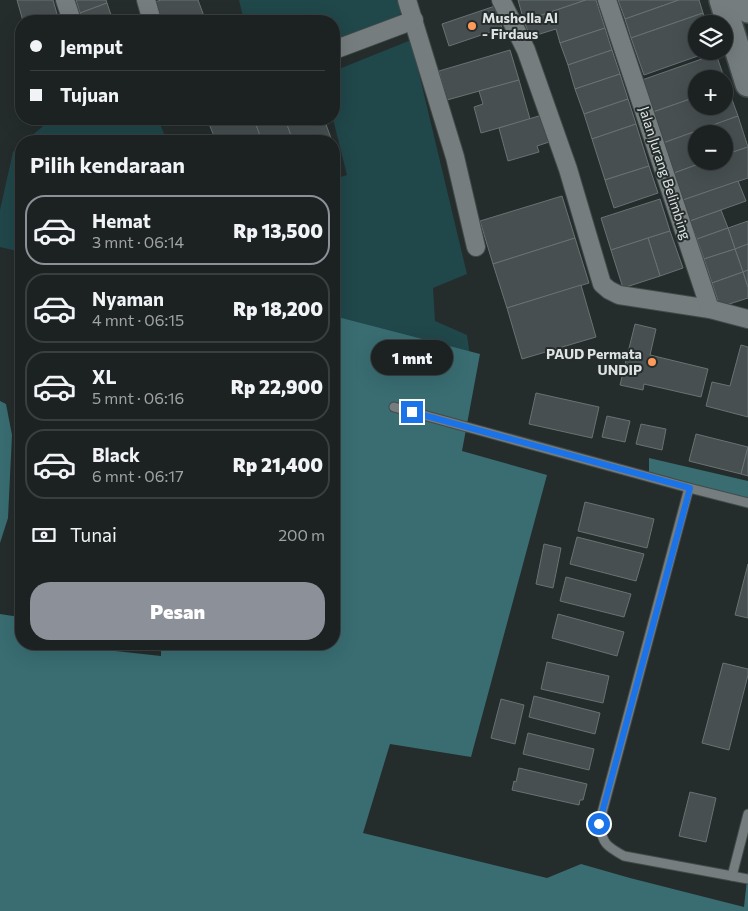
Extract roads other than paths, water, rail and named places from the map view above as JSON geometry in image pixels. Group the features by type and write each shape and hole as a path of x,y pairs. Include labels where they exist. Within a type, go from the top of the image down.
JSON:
{"street":[{"path":"65,0 70,15"},
{"path":"146,0 150,15"},
{"path":"407,0 455,157 476,247"},
{"path":"501,0 526,50 562,150 602,284 619,295 710,309 748,319"},
{"name":"Jalan Jurang Belimbing","path":"608,0 710,309"},
{"path":"722,0 748,84"},
{"path":"745,0 748,10"},
{"path":"340,48 414,20"}],"lane":[{"path":"394,407 748,504"},
{"path":"690,488 599,824 602,840 624,856 748,879"},
{"path":"732,876 748,814"}],"place":[{"name":"Musholla Al - Firdaus","path":"472,26"},
{"name":"PAUD Permata UNDIP","path":"652,362"}]}
